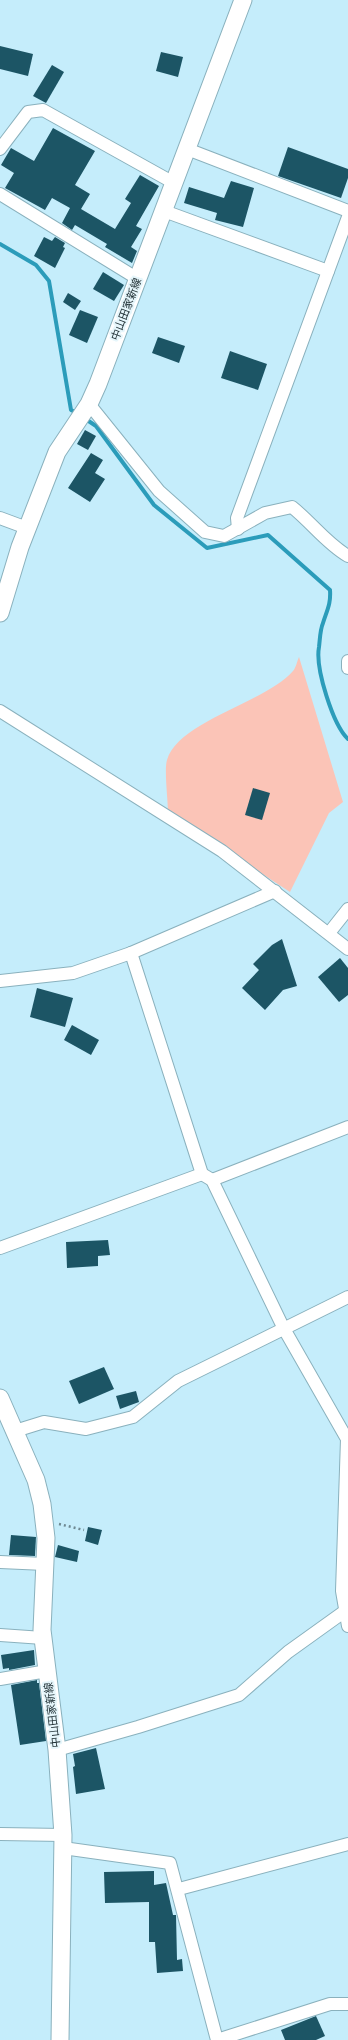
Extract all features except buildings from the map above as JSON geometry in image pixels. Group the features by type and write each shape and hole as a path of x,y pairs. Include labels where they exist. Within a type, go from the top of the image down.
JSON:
{"main road":[{"name":"中山田家新線","path":"0,613 27,528 56,452 89,404 98,384 243,0"},
{"name":"中山田家新線","path":"0,1398 36,1480 46,1538 43,1638 57,1750 63,1841 60,2040"}],"street":[{"path":"0,149 28,112 43,110 174,183"},
{"path":"187,149 348,211"},
{"path":"0,194 138,279"},
{"path":"164,211 328,271"},
{"path":"238,529 237,518 348,217"},
{"path":"89,404 159,491 205,532 224,536 265,513 292,507 309,520 340,551 348,556"},
{"path":"0,518 27,528"},
{"path":"348,661 348,668"},
{"path":"0,711 222,851 348,949"},
{"path":"0,981 73,973 130,953 274,891"},
{"path":"328,933 348,909"},
{"path":"130,953 207,1177 283,1327 347,1439 342,1591 347,1610 348,1626"},
{"path":"0,1248 348,1127"},
{"path":"15,1431 44,1422 86,1429 134,1417 178,1381 283,1327 348,1297"},
{"path":"0,1562 45,1564"},
{"path":"57,1750 145,1725 239,1695 288,1652 347,1610"},
{"path":"0,1634 43,1638"},
{"path":"0,1679 47,1671"},
{"path":"0,1834 63,1841 170,1863 217,2040 330,2004 348,2004"},
{"path":"178,1889 348,1844"}],"path":[{"path":"44,1521 84,1530"}],"shaded area":[{"path":"299,657 343,802 329,813 290,892 168,812 166,765 174,746 187,734 204,723 263,693 280,682 294,670"}],"waterway":[{"path":"0,244 36,265 49,281 71,410 77,413"},
{"path":"84,418 96,426 154,505 207,548 268,535 330,590 329,603 320,635 318,656 326,696 342,732 348,739"}]}
